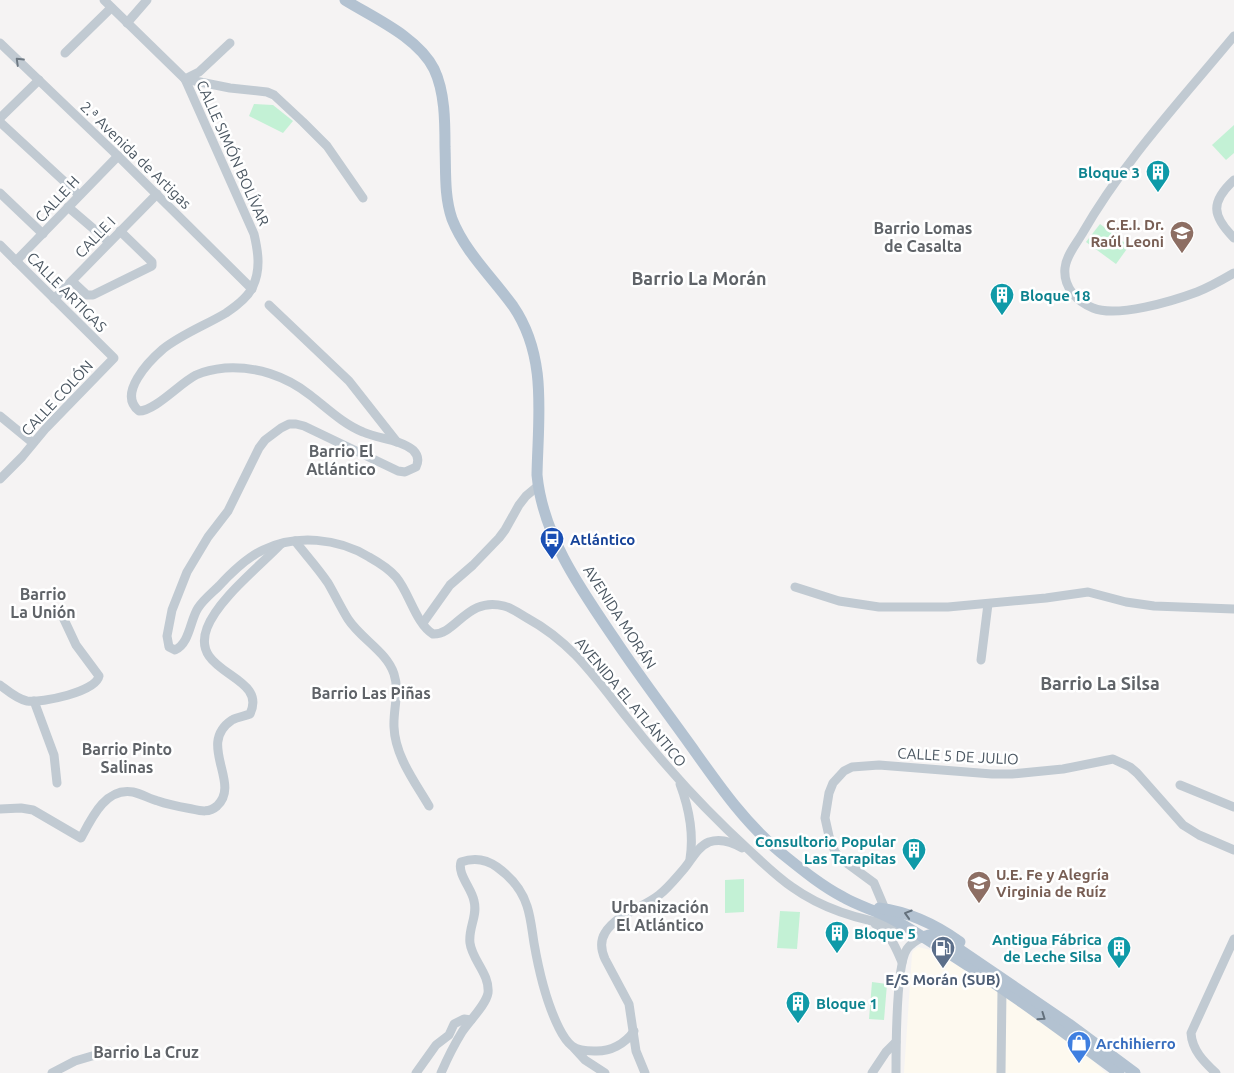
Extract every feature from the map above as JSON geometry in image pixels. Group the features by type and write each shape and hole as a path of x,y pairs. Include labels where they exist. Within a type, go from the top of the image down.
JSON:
{"main road":[{"name":"AVENIDA MORÁN","path":"345,0 381,21 420,50 438,78 444,120 446,184 450,211 463,242 513,306 530,338 540,394 537,461 538,486 557,544 592,604 640,678 745,818 778,850 843,898 890,918 923,937"},
{"name":"AVENIDA MORÁN","path":"861,906 910,914 945,931 982,957 990,970"},
{"path":"904,927 931,927 945,931"},
{"path":"923,937 929,935 946,940 990,970 1004,985"},
{"path":"923,937 1004,985 1119,1073"},
{"path":"1109,1065 1135,1073"}],"street":[{"name":"CALLE SIMÓN BOLÍVAR","path":"104,0 185,79 254,234 259,254 256,277 252,289"},
{"path":"127,23 147,0"},
{"path":"65,53 111,8"},
{"path":"1234,36 1118,176 1085,228 1065,266 1065,276 1071,292 1086,306 1108,312 1148,306 1182,297 1198,292 1234,273"},
{"name":"2.ª Avenida de Artigas","path":"0,43 157,194 252,289"},
{"path":"185,79 199,72 230,44"},
{"path":"185,79 230,88 266,92 274,95 327,146 363,198"},
{"path":"0,118 39,80"},
{"path":"0,122 79,195"},
{"name":"CALLE H","path":"16,260 118,156"},
{"path":"1234,180 1220,196 1217,205 1218,219 1221,225 1234,238"},
{"path":"0,193 42,234"},
{"name":"CALLE I","path":"54,299 157,194"},
{"path":"68,206 109,242"},
{"path":"72,282 87,295 92,296 150,268 152,264 120,231"},
{"name":"CALLE ARTIGAS","path":"0,245 114,358"},
{"path":"252,289 231,309 163,349 138,377 131,392 131,400 136,409 142,411 150,410 179,386 206,371 223,368 246,368 286,379 311,395 352,427 407,446 417,454 418,464 416,467 405,472 398,471 304,426 289,424 281,428 265,440 252,461 228,512 208,537 187,572 172,610 167,636 169,647 175,650 183,644 199,606 227,578 262,550 295,541 323,540 335,542 368,556 395,576 423,623 446,590 499,538 519,505 538,486"},
{"path":"269,305 349,381 397,442"},
{"name":"CALLE COLÓN","path":"0,480 114,358"},
{"path":"0,416 33,443"},
{"path":"295,541 326,581 348,620 370,645 389,662 395,676 396,690 393,724 395,737 407,769 429,806"},
{"path":"0,810 21,808 33,810 81,838 102,805 111,795 123,791 200,811 208,811 222,801 226,786 218,759 219,736 222,729 234,719 250,714 253,700 250,691 242,683 215,665 208,656 204,642 206,631 223,603 281,544"},
{"path":"795,587 840,601 879,607 908,608 988,604 1088,592 1126,602 1154,606 1234,609"},
{"path":"981,660 988,604"},
{"name":"AVENIDA EL ATLÁNTICO","path":"423,623 433,634 440,633 450,628 470,611 489,605 504,606 542,626 564,643 585,664 678,779 719,822 792,887 839,912 872,922 904,927"},
{"path":"0,685 17,697 34,701 67,696 97,682 99,676 76,646 62,614"},
{"path":"34,701 54,755 57,783"},
{"name":"CALLE 5 DE JULIO","path":"885,909 874,883 840,858 835,852 826,825 826,808 831,788 839,775 852,768 879,766 1012,774 1050,771 1113,759 1138,772 1183,825 1199,835 1234,850"},
{"path":"678,779 689,816 692,843 690,861"},
{"path":"1180,785 1234,807"},
{"path":"645,1073 636,1051 629,1004 602,952 602,939 606,931 612,924 658,896 670,885 703,845 715,841 735,844 759,859"},
{"path":"441,1073 462,1032 488,994 482,970 470,945 470,934 476,911 475,902 460,866 461,862 479,859 486,860 502,871 521,893 528,907 540,974 552,1014 562,1033 585,1060 605,1073"},
{"path":"872,922 884,930 891,939 902,962"},
{"path":"896,1073 896,1042 902,962 909,946 923,937"},
{"path":"1216,1073 1200,1057 1193,1045 1192,1033 1234,939"},
{"path":"1001,1073 1004,985"},
{"path":"416,1073 436,1045 449,1035 454,1024 464,1019 471,1020"},
{"path":"574,1047 594,1051 612,1048 625,1041 634,1031"},
{"path":"872,1073 886,1052 896,1042"},
{"path":"52,1073 75,1060 109,1051"}],"shaded area":[{"path":"918,947 931,950 977,977 1085,1053 1106,1073 904,1073 912,954"}],"green space":[{"path":"254,104 273,105 293,121 283,133 249,116"},
{"path":"1234,125 1234,153 1226,160 1212,145"},
{"path":"1100,224 1129,246 1116,264 1086,242"},
{"path":"744,879 744,912 725,913 725,880"},
{"path":"780,911 800,912 797,949 777,948"},
{"path":"872,982 887,984 884,1020 869,1019"}],"place":[{"name":"Bloque 3","path":"1158,193"},
{"name":"C.E.I. Dr. Raúl Leoni","path":"1182,254"},
{"name":"Bloque 18","path":"1002,316"},
{"name":"Atlántico","path":"552,560"},
{"name":"Consultorio Popular Las Tarapitas","path":"914,871"},
{"name":"U.E. Fe y Alegría Virginia de Ruíz","path":"979,904"},
{"name":"Bloque 5","path":"837,954"},
{"name":"E/S Morán (SUB)","path":"943,969"},
{"name":"Antigua Fábrica de Leche Silsa","path":"1119,969"},
{"name":"Bloque 1","path":"798,1024"},
{"name":"Archihierro","path":"1079,1064"}],"district":[{"name":"Barrio Lomas de Casalta","path":"923,237"},
{"name":"Barrio La Morán","path":"699,278"},
{"name":"Barrio El Atlántico","path":"341,460"},
{"name":"Barrio La Unión","path":"43,603"},
{"name":"Barrio La Silsa","path":"1100,683"},
{"name":"Barrio Las Piñas","path":"371,693"},
{"name":"Barrio Pinto Salinas","path":"127,758"},
{"name":"Urbanización El Atlántico","path":"660,916"},
{"name":"Barrio La Cruz","path":"146,1052"}]}
